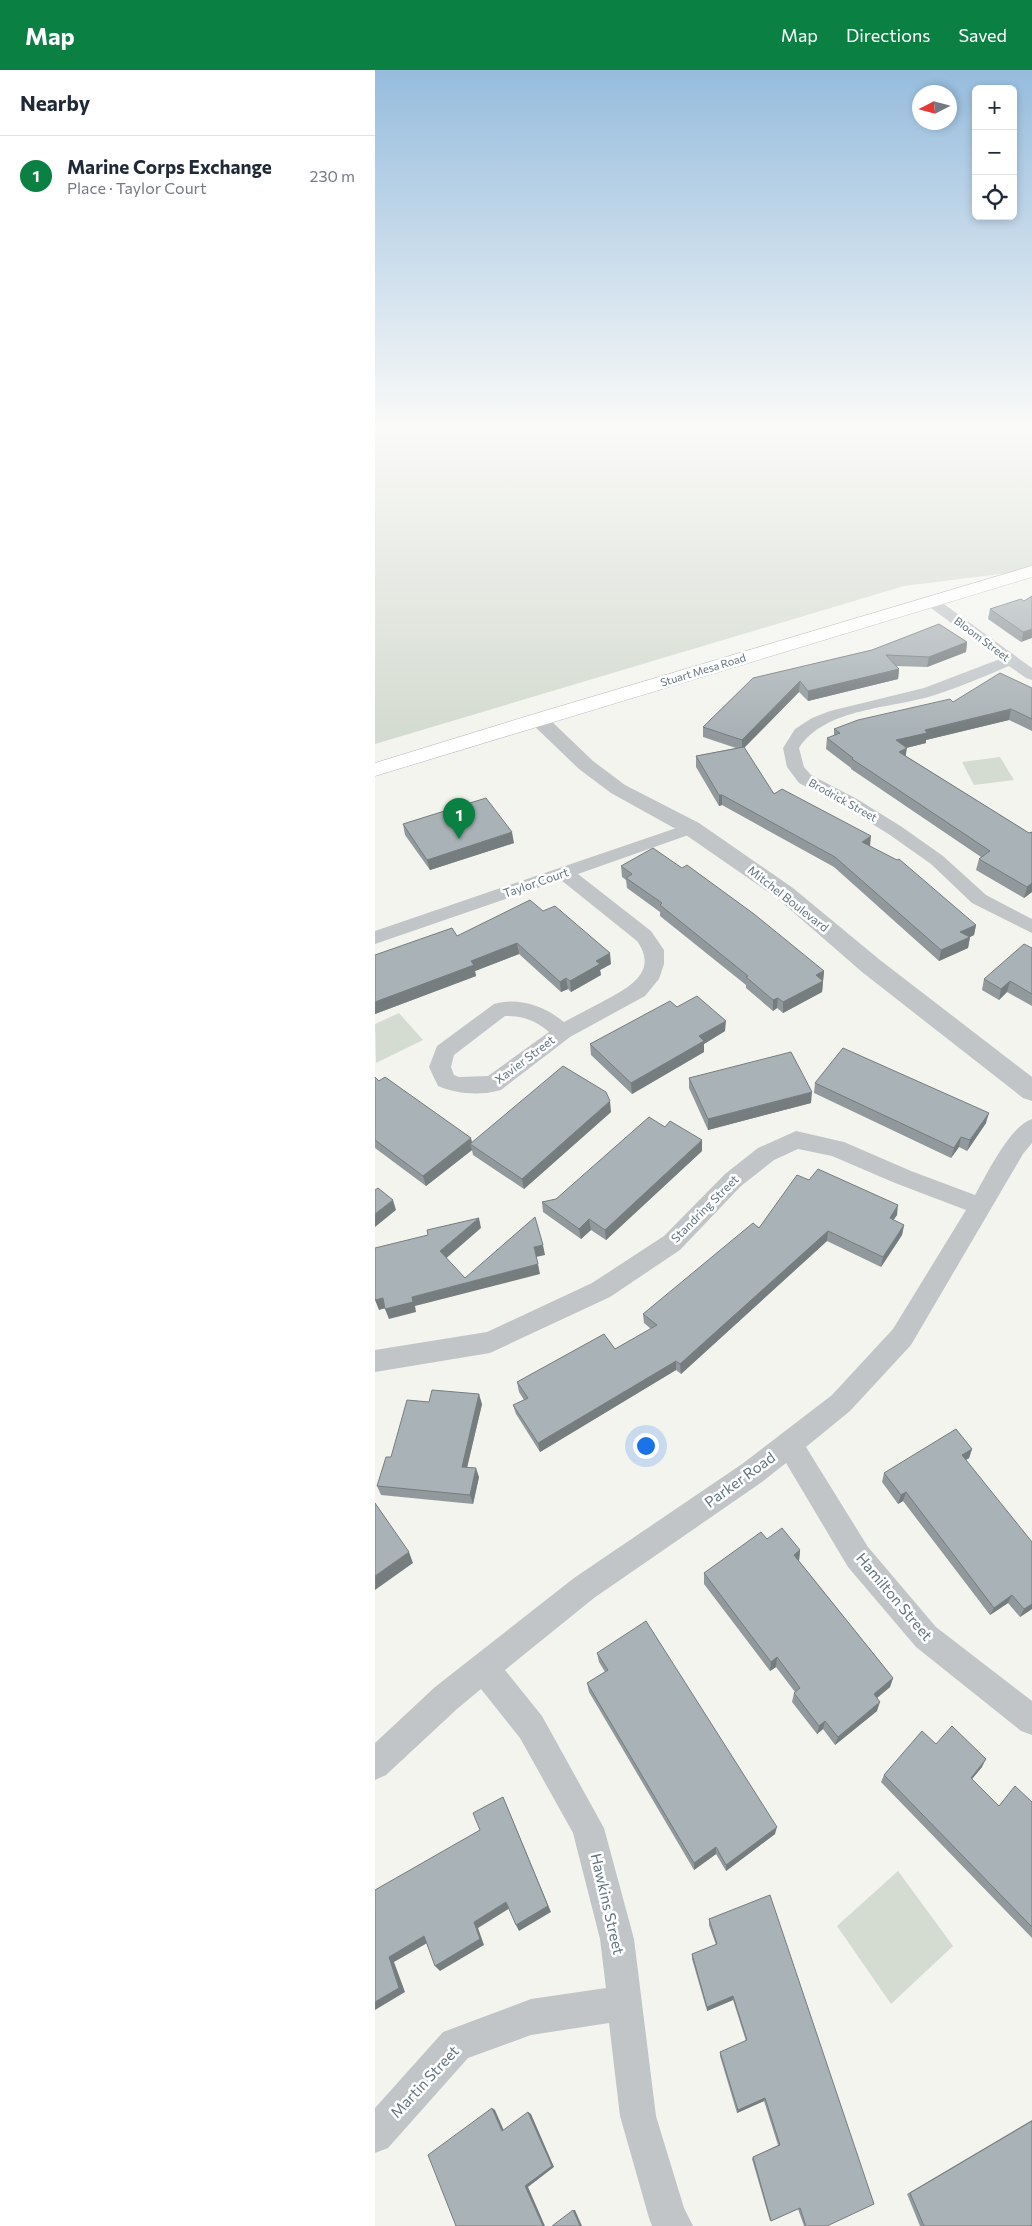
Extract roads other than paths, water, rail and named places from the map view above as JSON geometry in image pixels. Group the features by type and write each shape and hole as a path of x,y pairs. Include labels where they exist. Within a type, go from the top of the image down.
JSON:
{"main road":[{"name":"Stuart Mesa Road","path":"375,770 538,719 1032,571"}],"street":[{"name":"Bloom Street","path":"932,602 1032,675"},
{"name":"Brodrick Street","path":"1010,660 929,692 836,714 818,721 801,733 791,748 796,767 805,780 851,803 896,831 937,860 979,899 1032,927"},
{"name":"Mitchel Boulevard","path":"538,719 586,765 618,790 691,828 785,893 871,966 1032,1091"},
{"name":"Taylor Court","path":"377,934 565,873 691,828"},
{"name":"Xavier Street","path":"563,1032 547,1019 525,1010 501,1009 444,1051 440,1067 446,1080 457,1085 493,1084 563,1032 638,991 649,979 654,964 654,950 644,936 565,873"},
{"name":"Parker Road","path":"375,1764 446,1698 584,1588 752,1473 841,1403 902,1337 1015,1148 1032,1127"},
{"name":"Standring Street","path":"375,1362 490,1342 601,1290 672,1243 733,1180 766,1154 796,1140 836,1148 903,1177 980,1206"},
{"name":"Hamilton Street","path":"789,1444 858,1557 926,1637 1032,1720"},
{"name":"Hawkins Street","path":"483,1668 531,1727 588,1828 617,1939 638,2116 668,2218 674,2226"},
{"name":"Martin Street","path":"375,2135 456,2045 531,2017 625,2003"}],"place":[{"name":"Marine Corps Exchange","path":"459,839"}]}
